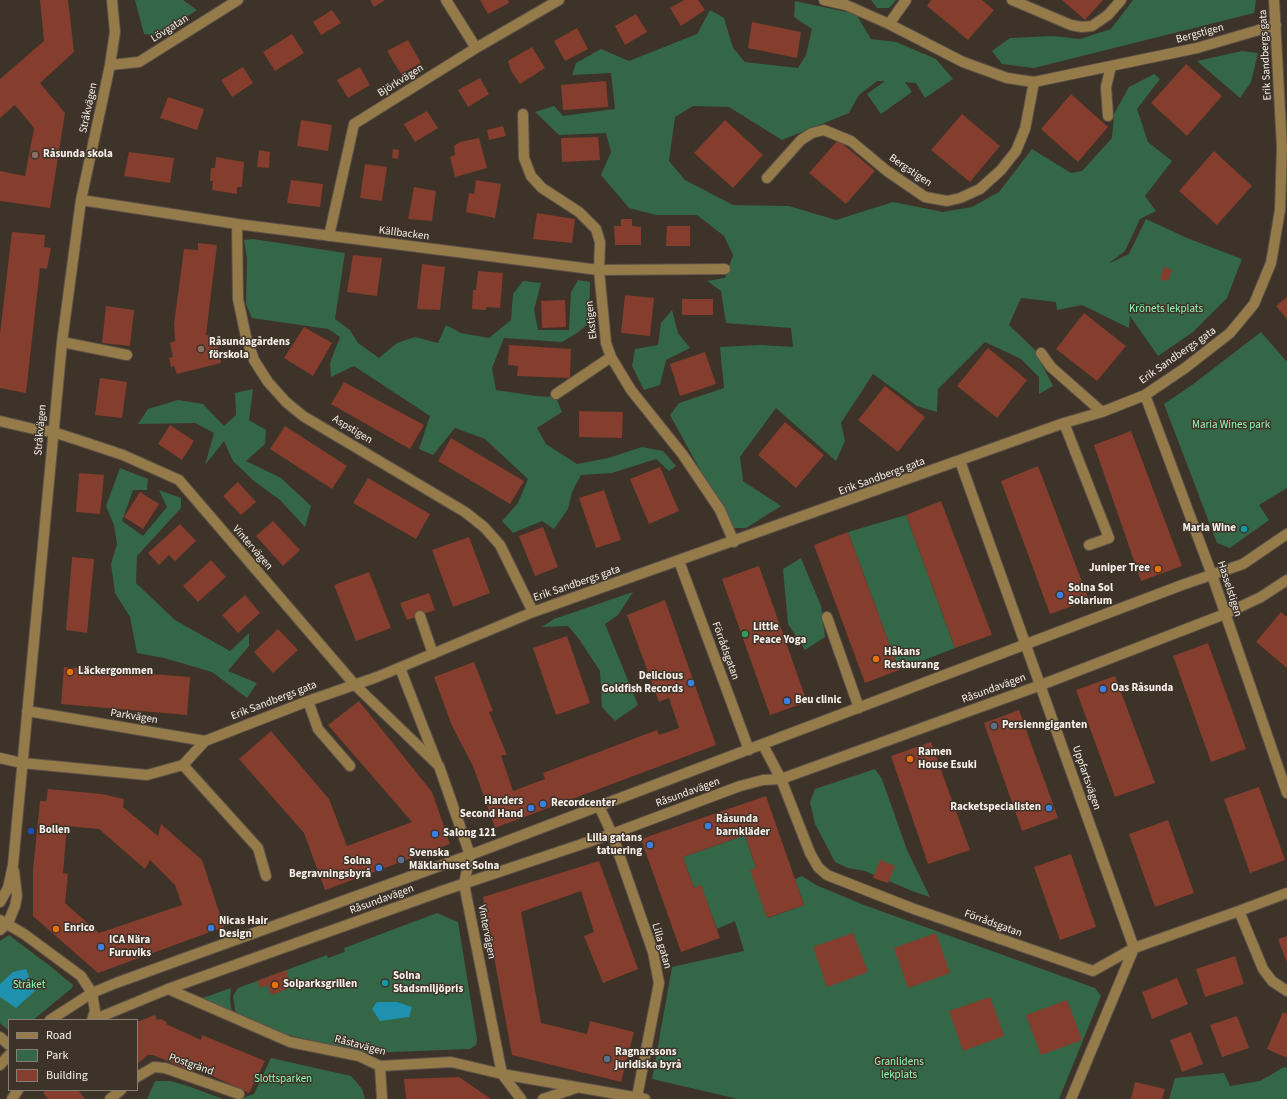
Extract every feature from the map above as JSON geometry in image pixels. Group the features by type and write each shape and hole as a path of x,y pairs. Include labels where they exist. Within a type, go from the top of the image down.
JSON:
{"street":[{"name":"Stråkvägen","path":"3,924 15,906 17,896 14,865 22,763 62,342 81,200 110,65 115,32 112,0"},
{"name":"Lövgatan","path":"110,65 139,62 238,0"},
{"path":"446,0 476,48"},
{"name":"Björkvägen","path":"329,236 354,124 476,48 559,0"},
{"name":"Bergstigen","path":"824,0 847,2 963,62 1006,78 1034,82 1197,48 1276,25"},
{"path":"889,24 906,0"},
{"path":"1012,0 1071,25 1082,27 1092,26 1108,15 1121,0"},
{"name":"Erik Sandbergs gata","path":"205,741 308,701 400,668 533,612 1064,424 1102,412 1145,395 1185,368 1230,333 1254,304 1271,263 1282,188 1282,147 1274,0"},
{"path":"1108,116 1106,88 1112,66"},
{"name":"Bergstigen","path":"767,178 801,140 812,133 824,130 851,141 887,172 925,197 947,201 960,198 980,189 1001,170 1016,151 1025,129 1034,82"},
{"name":"Ekstigen","path":"522,114 524,158 530,176 542,188 579,212 596,228 600,242 599,270 606,342 611,357 631,390 683,455 720,510 734,542"},
{"name":"Källbacken","path":"81,200 237,224 599,270 725,269"},
{"name":"Aspstigen","path":"237,224 238,299 246,337 254,360 268,382 286,402 303,416 465,512 484,527 500,545 533,612"},
{"path":"62,342 127,355"},
{"path":"1041,353 1051,367 1102,412"},
{"path":"556,394 611,357"},
{"name":"Hasselstigen","path":"1145,395 1212,575 1287,792"},
{"name":"Vintervägen","path":"0,421 54,432 123,455 179,480 355,685 439,766"},
{"path":"1064,424 1109,538 1090,545"},
{"name":"Uppfartsvägen","path":"960,461 1134,948"},
{"name":"Råsundavägen","path":"52,1019 92,993 470,855 1251,560 1287,534"},
{"name":"Förrådsgatan","path":"679,561 749,750"},
{"name":"Råsundavägen","path":"94,1019 168,989 464,884 612,834 740,786 763,780 781,779 1041,685 1225,614 1261,596 1287,580"},
{"path":"420,616 433,654"},
{"path":"827,617 859,708"},
{"name":"Vintervägen","path":"400,668 439,766 470,855 464,884 502,1074 521,1099"},
{"path":"308,701 318,729 350,766"},
{"name":"Parkvägen","path":"27,711 205,741"},
{"path":"0,758 22,763 147,775 183,765 205,741"},
{"name":"Förrådsgatan","path":"763,745 781,779 810,853 818,867 827,875 887,899 1093,971 1134,948 1239,912 1287,893"},
{"path":"183,765 258,848 266,876"},
{"name":"Lilla gatan","path":"599,806 612,834 653,952 659,983 641,1098"},
{"name":"Stråkvägen","path":"0,902 8,888 14,865"},
{"path":"1239,912 1263,969 1272,981 1287,991"},
{"path":"3,924 81,976 92,993 94,1011 92,1019"},
{"path":"1071,1099 1134,948"},
{"name":"Råstavägen","path":"168,989 290,1042 359,1056 380,1066 451,1062 502,1074 641,1098"},
{"path":"0,1037 8,1044"},
{"path":"0,1065 8,1056"},
{"path":"380,1066 382,1099"},
{"name":"Postgränd","path":"138,1076 154,1067 165,1068 239,1094"},
{"name":"Råstavägen","path":"543,1099 578,1087"}],"green space":[{"path":"135,0 183,0 197,10 157,36 144,34"},
{"path":"871,0 896,0 889,8 877,8"},
{"path":"1133,0 1256,0 1254,13 1034,68 1002,64 992,51 1010,38 1053,36 1080,39 1111,29"},
{"name":"Krönets lekplats","path":"795,1 856,14 871,39 896,42 936,59 953,79 925,98 916,83 905,82 912,92 881,114 867,94 885,81 877,81 859,95 849,113 782,140 729,107 693,106 675,117 669,161 685,180 733,205 789,206 836,220 893,202 943,212 972,207 999,192 1032,149 1071,173 1082,171 1112,138 1114,114 1129,87 1154,74 1160,79 1137,109 1148,142 1172,161 1145,196 1156,211 1140,219 1125,251 1108,264 1129,254 1146,219 1187,238 1242,259 1227,298 1193,332 1158,356 1130,316 1129,328 1082,305 1057,310 1056,302 1021,298 1009,325 1034,349 1053,386 1039,394 1039,377 1021,359 985,342 938,389 937,412 917,406 873,374 841,423 845,441 836,461 776,408 740,457 743,481 781,506 746,528 732,528 670,415 679,403 724,388 720,347 761,345 793,347 791,328 726,323 721,291 707,281 725,278 733,255 724,236 697,215 656,215 629,208 601,175 611,152 606,133 559,135 535,112 554,106 563,116 615,109 611,73 572,75 576,63 601,49 629,61 697,34 710,10 724,18 733,48 745,62 798,68 806,55 812,29 794,17"},
{"path":"1242,51 1258,53 1251,82 1240,98 1197,61"},
{"path":"253,239 345,253 335,319 350,330 358,343 379,358 397,343 415,337 438,343 446,325 461,333 489,338 511,320 513,294 523,281 541,283 534,310 538,330 569,330 571,292 578,280 590,282 589,323 577,333 562,342 504,338 492,368 496,390 536,396 556,397 562,412 537,428 546,444 577,464 608,458 642,447 663,451 676,466 669,471 656,459 612,473 581,475 572,492 568,509 554,529 542,521 513,533 502,521 518,503 528,479 485,439 455,428 433,455 419,449 430,416 354,366 331,377 330,363 340,337 328,329 252,318 246,304 247,258 244,240"},
{"path":"672,310 678,333 690,348 666,360 660,385 644,390 632,366 635,349 658,345 661,323"},
{"name":"Maria Wines park","path":"1261,332 1287,362 1287,488 1259,505 1269,520 1230,548 1217,543 1164,404 1192,385"},
{"path":"253,389 249,420 266,430 265,444 246,461 281,478 311,506 305,527 280,500 254,481 233,461 224,441 205,465 214,433 195,423 138,424 148,409 178,400 203,404 224,426 236,415 235,393"},
{"path":"120,468 148,479 147,490 133,490 122,521 143,536 167,507 159,490 181,498 181,508 137,556 136,583 175,620 230,651 249,633 249,646 228,671 257,683 247,698 212,672 164,658 137,653 130,617 115,593 111,564 117,544 114,525 106,506"},
{"path":"906,515 955,648 899,670 848,532"},
{"path":"801,558 821,606 825,637 805,650 788,624 783,569"},
{"path":"633,592 618,615 605,624 638,705 615,721 602,707 600,671 579,639 568,626 542,627 554,619"},
{"path":"875,769 882,779 907,850 930,897 865,871 848,868 835,862 815,824 810,802 815,789"},
{"name":"Granlidens lekplats","path":"745,835 756,868 751,870 768,918 804,905 795,879 802,876 816,885 864,905 1095,988 1101,996 1059,1099 738,1099 652,1079 672,967 744,951 735,921 717,929 701,886 694,888 683,857"},
{"path":"437,913 458,922 477,1039 476,1045 470,1049 367,1053 279,1033 238,1014 235,1010 233,996 238,988 327,955 328,958 345,952 344,948"},
{"name":"Stråket","path":"9,935 73,985 72,988 34,1019 8,1019 8,1030 0,1023 0,941"},
{"path":"231,988 230,1000 232,1012 200,999"},
{"name":"Slottsparken","path":"271,1058 351,1076 362,1089 365,1099 240,1099 254,1094"},
{"path":"1284,1067 1287,1068 1287,1099 1169,1099 1175,1078 1224,1073 1230,1086 1260,1081"},
{"path":"155,1081 170,1081 223,1099 147,1099"}],"water":[{"path":"26,969 35,991 16,1008 0,997 0,984 13,972"},
{"path":"377,1002 397,1002 412,1007 409,1017 380,1021 372,1009"}],"building":[{"path":"40,0 68,0 74,52 40,83 65,113 50,208 0,201 0,171 25,176 34,128 15,105 0,118 0,79 44,41"},
{"path":"370,0 385,0 374,7"},
{"path":"480,0 508,0 509,3 488,14"},
{"path":"684,0 698,0 705,10 681,26 670,8"},
{"path":"931,0 982,0 994,10 968,40 927,6"},
{"path":"1062,0 1103,0 1085,20"},
{"path":"332,10 341,23 321,35 313,22"},
{"path":"636,14 647,32 625,45 615,26"},
{"path":"752,22 801,32 797,58 748,48"},
{"path":"577,28 588,49 565,61 554,41"},
{"path":"292,34 304,53 275,71 263,52"},
{"path":"408,40 421,63 401,74 387,51"},
{"path":"532,47 545,68 520,84 511,71 508,61"},
{"path":"1186,64 1222,96 1187,136 1151,103"},
{"path":"243,67 253,83 232,97 221,80"},
{"path":"360,67 370,85 348,98 337,80"},
{"path":"480,78 489,94 468,107 458,90"},
{"path":"606,81 608,107 563,110 561,85"},
{"path":"1071,94 1108,127 1078,162 1041,129"},
{"path":"168,97 204,109 197,130 160,118"},
{"path":"427,111 438,128 415,142 404,124"},
{"path":"962,114 1000,146 970,182 931,150"},
{"path":"301,120 332,125 328,151 297,146"},
{"path":"725,120 763,155 733,188 694,153"},
{"path":"503,126 506,136 489,140 487,130"},
{"path":"598,137 600,160 562,162 561,138"},
{"path":"479,138 487,168 455,177 450,157 455,155 454,146 460,142"},
{"path":"838,140 875,171 846,204 809,173"},
{"path":"393,149 399,150 398,159 392,158"},
{"path":"259,150 270,152 269,168 257,167"},
{"path":"1214,151 1252,186 1217,225 1179,191"},
{"path":"129,152 174,158 170,183 124,176"},
{"path":"216,157 244,162 242,187 237,187 237,194 212,190 213,181 210,181 211,168 215,168"},
{"path":"365,164 387,167 382,201 360,198"},
{"path":"291,180 323,184 320,207 287,203"},
{"path":"476,180 501,184 495,218 466,212 469,193 474,194"},
{"path":"414,187 436,191 432,221 408,219"},
{"path":"537,213 575,219 572,243 533,239"},
{"path":"621,219 632,219 632,226 641,227 641,245 615,245 614,226 621,226"},
{"path":"667,226 690,226 690,246 666,246"},
{"path":"12,232 45,235 44,247 51,248 47,269 40,268 26,393 0,388 0,334"},
{"path":"198,243 217,245 206,335 216,337 221,363 177,374 174,366 171,367 169,358 173,357 170,343 175,341 174,324 184,249 198,250"},
{"path":"353,255 382,258 377,296 347,292"},
{"path":"422,264 445,267 440,310 417,309"},
{"path":"1164,267 1172,270 1168,281 1160,279"},
{"path":"478,271 503,273 500,308 486,307 486,310 472,309 473,290 476,290"},
{"path":"625,295 654,298 650,336 621,333"},
{"path":"1287,297 1287,319 1276,306"},
{"path":"682,299 713,299 713,315 682,315"},
{"path":"565,300 566,327 542,328 541,301"},
{"path":"106,306 134,310 130,346 102,343"},
{"path":"1084,313 1126,346 1097,381 1056,349"},
{"path":"304,327 332,343 313,376 284,358"},
{"path":"509,345 571,349 570,378 517,376 518,366 508,365"},
{"path":"988,348 1027,380 997,418 957,386"},
{"path":"705,352 716,384 680,396 670,364"},
{"path":"100,378 127,382 122,418 95,415"},
{"path":"344,382 424,425 410,449 331,404"},
{"path":"885,386 925,417 898,452 858,420"},
{"path":"579,411 623,412 622,438 579,437"},
{"path":"785,422 824,455 796,488 758,455"},
{"path":"170,425 194,441 182,460 158,444"},
{"path":"285,426 347,466 332,489 270,449"},
{"path":"1131,431 1182,566 1141,581 1094,445"},
{"path":"451,438 524,481 510,504 438,461"},
{"path":"1038,466 1089,600 1050,614 1001,481"},
{"path":"660,467 679,511 649,524 630,479"},
{"path":"79,473 104,475 100,514 76,512"},
{"path":"368,478 430,514 416,539 353,503"},
{"path":"238,482 256,502 241,515 223,496"},
{"path":"604,490 621,540 596,548 579,498"},
{"path":"140,492 159,504 143,529 124,517"},
{"path":"941,501 992,635 955,648 906,515"},
{"path":"273,521 300,550 283,566 256,536"},
{"path":"180,524 196,541 175,561 169,555 159,565 148,553"},
{"path":"543,527 558,567 535,576 519,536"},
{"path":"848,532 899,670 865,683 814,545"},
{"path":"469,537 490,593 453,607 432,550"},
{"path":"72,557 94,559 87,633 66,630"},
{"path":"211,560 226,577 198,602 183,586"},
{"path":"759,566 807,702 770,715 722,579"},
{"path":"369,572 391,628 356,641 334,585"},
{"path":"429,593 435,610 407,620 400,603"},
{"path":"245,595 260,613 238,633 222,615"},
{"path":"665,600 716,745 495,828 473,766 452,726 434,677 474,662 493,711 489,712 507,755 501,755 513,791 545,779 543,773 657,730 659,735 679,728 669,698 659,702 627,615"},
{"path":"1281,612 1287,617 1287,668 1256,642"},
{"path":"278,629 298,650 273,673 254,652"},
{"path":"567,636 590,703 556,715 533,648"},
{"path":"1208,643 1246,749 1211,762 1173,656"},
{"path":"64,667 190,677 187,715 61,704"},
{"path":"1115,676 1155,783 1115,797 1076,690"},
{"path":"359,701 432,792 450,844 325,890 304,833 239,759 271,731 329,799 347,846 412,822 328,725"},
{"path":"1019,710 1058,818 1022,831 984,723"},
{"path":"931,742 970,850 928,864 891,756"},
{"path":"1259,787 1285,860 1250,873 1224,799"},
{"path":"48,789 102,794 124,799 123,807 158,836 161,824 202,860 224,927 98,973 33,916 33,870 40,801 46,801","holes":["67,826 99,829 145,869 150,860 175,885 182,905 99,933 65,903 68,874 63,873"]},
{"path":"766,796 804,905 767,918 750,870 756,868 745,835 683,857 694,888 701,885 720,938 681,952 641,839"},
{"path":"1168,820 1194,893 1155,907 1129,834"},
{"path":"1071,854 1096,927 1060,940 1034,867"},
{"path":"880,860 895,866 888,883 873,878"},
{"path":"599,861 638,969 603,983 584,936 594,932 581,891 521,912 541,1023 587,1034 590,1021 634,1032 621,1082 512,1055 483,897"},
{"path":"853,933 868,972 827,987 813,947"},
{"path":"936,933 950,973 908,988 894,948"},
{"path":"1287,936 1287,963 1278,939"},
{"path":"1235,956 1244,984 1205,997 1196,969"},
{"path":"286,970 292,987 271,995 268,985 260,988 257,981"},
{"path":"1177,978 1188,1004 1152,1019 1142,992"},
{"path":"990,997 1004,1036 963,1051 949,1011"},
{"path":"1067,1000 1082,1040 1041,1055 1026,1015"},
{"path":"1283,1012 1287,1014 1287,1058 1267,1049"},
{"path":"155,1015 157,1020 161,1019 167,1022 166,1024 201,1040 202,1035 265,1061 249,1093 195,1068 193,1072 153,1055 148,1055 138,1063 138,1022"},
{"path":"1237,1016 1249,1048 1222,1057 1210,1025"},
{"path":"1191,1032 1203,1064 1182,1072 1170,1040"},
{"path":"459,1077 491,1099 406,1099 404,1079"},
{"path":"1135,1082 1165,1089 1162,1099 1131,1099"},
{"path":"45,1091 79,1091 85,1099 48,1099 43,1093"}],"place":[{"name":"Råsunda skola","path":"35,155"},
{"name":"Råsundagårdens förskola","path":"201,349"},
{"name":"Maria Wine","path":"1244,529"},
{"name":"Juniper Tree","path":"1158,569"},
{"name":"Solna Sol Solarium","path":"1060,595"},
{"name":"Little Peace Yoga","path":"745,634"},
{"name":"Håkans Restaurang","path":"876,659"},
{"name":"Läckergommen","path":"70,672"},
{"name":"Delicious Goldfish Records","path":"691,683"},
{"name":"Oas Råsunda","path":"1103,689"},
{"name":"Beu clinic","path":"787,701"},
{"name":"Persienngiganten","path":"994,726"},
{"name":"Ramen House Esuki","path":"910,759"},
{"name":"Recordcenter","path":"543,804"},
{"name":"Harders Second Hand","path":"531,808"},
{"name":"Racketspecialisten","path":"1049,808"},
{"name":"Råsunda barnkläder","path":"708,826"},
{"name":"Bollen","path":"31,831"},
{"name":"Salong 121","path":"435,834"},
{"name":"Lilla gatans tatuering","path":"650,845"},
{"name":"Svenska Mäklarhuset Solna","path":"401,860"},
{"name":"Solna Begravningsbyrå","path":"379,868"},
{"name":"Nicas Hair Design","path":"211,928"},
{"name":"Enrico","path":"56,929"},
{"name":"ICA Nära Furuviks","path":"101,947"},
{"name":"Solna Stadsmiljöpris","path":"385,983"},
{"name":"Solparksgrillen","path":"275,985"},
{"name":"Ragnarssons juridiska byrå","path":"607,1059"}]}
